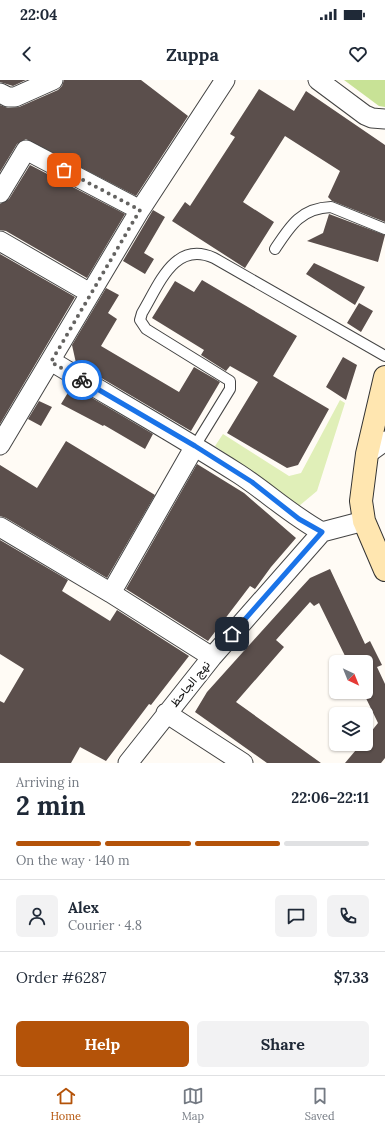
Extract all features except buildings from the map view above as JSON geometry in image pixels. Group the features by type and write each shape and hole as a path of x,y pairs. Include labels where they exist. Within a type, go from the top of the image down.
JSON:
{"main road":[{"path":"385,377 367,454 360,501 364,521 385,570"}],"street":[{"path":"0,93 8,97 15,97 53,80"},
{"path":"0,445 5,426 51,362 140,210 225,80"},
{"path":"318,80 365,115 372,118 385,119"},
{"path":"0,193 26,150 140,210"},
{"path":"0,241 90,294"},
{"path":"51,362 195,446 252,482 299,519 322,532 364,521"},
{"path":"367,454 385,441"},
{"path":"111,593 195,446"},
{"path":"0,527 111,593 212,657"},
{"name":"نهج الجاحظ","path":"128,763 166,713 212,657 322,532"},
{"path":"166,713 243,763"}],"lane":[{"path":"275,249 291,225 299,217 322,208 331,208 385,229"},
{"path":"195,446 230,389 230,381 146,329 140,320 142,313 169,269 175,261 184,255 194,253 205,254 214,258 385,356"}],"green space":[{"path":"344,80 385,80 385,107 379,106"},
{"path":"340,400 345,403 317,491 299,506 215,446 223,434 289,476 301,473"}],"way so far":[{"path":"64,170 140,210 51,362 82,380"}],"route":[{"path":"82,380 195,446 252,482 299,519 322,532 232,634"}]}
